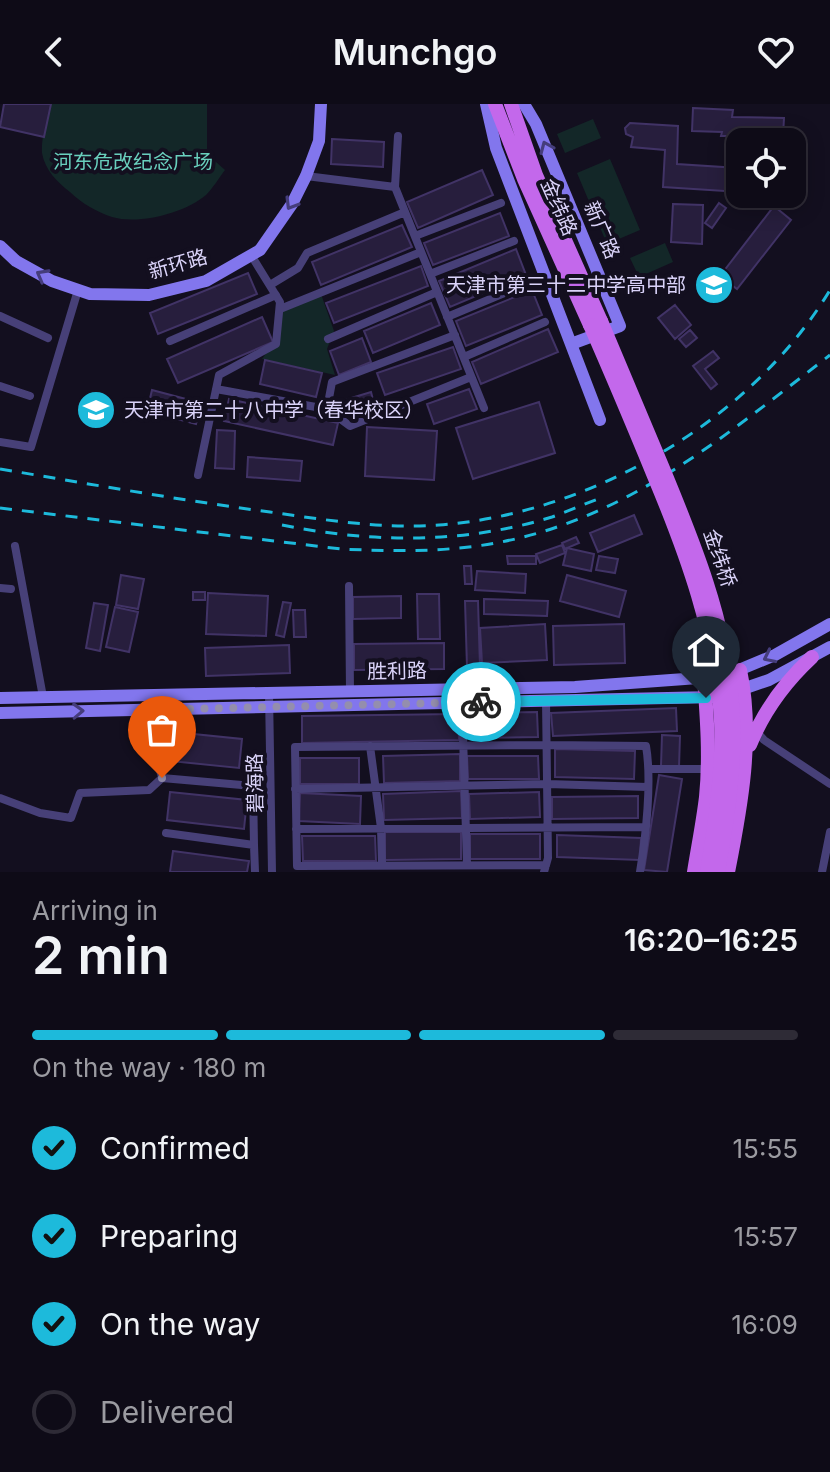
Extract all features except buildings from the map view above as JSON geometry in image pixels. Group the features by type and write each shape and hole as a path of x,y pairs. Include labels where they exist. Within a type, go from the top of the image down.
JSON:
{"main road":[{"name":"新环路","path":"0,246 16,261 52,281 90,294 149,295 206,281 260,250 292,204 319,141 321,104"},
{"path":"486,104 496,148 600,420"},
{"name":"金纬路","path":"495,104 524,179 596,323"},
{"name":"金纬路","path":"511,104 596,323"},
{"name":"新广路","path":"524,104 536,124 620,326 571,344"},
{"name":"金纬桥","path":"596,323 694,577 709,631 719,706 721,753 719,791 707,872"},
{"name":"金纬桥","path":"596,323 696,550 721,630 732,703 733,747 731,785 718,872"},
{"name":"胜利路","path":"0,713 145,710 350,692 575,687 704,678 740,670 775,655 830,624"},
{"name":"胜利路","path":"0,698 462,703 706,698 744,690 769,680 830,647"},
{"path":"745,757 761,718 778,693 812,657"},
{"path":"728,872 745,757 746,709 740,670"},
{"path":"694,872 708,769 704,678"}],"street":[{"path":"398,136 395,187 484,408"},
{"path":"306,176 395,187"},
{"path":"415,236 501,203"},
{"path":"270,285 298,268 307,253 405,212"},
{"path":"430,274 514,241"},
{"path":"280,309 421,252"},
{"path":"198,475 219,375 276,344 280,302 251,255"},
{"path":"447,317 531,282"},
{"path":"0,442 31,447 78,290"},
{"path":"328,339 437,292"},
{"path":"170,341 276,295"},
{"path":"0,316 48,338"},
{"path":"464,357 545,322"},
{"path":"327,409 332,382 455,335"},
{"path":"216,389 327,409 350,426 471,377"},
{"path":"0,386 30,396"},
{"path":"15,546 43,697"},
{"path":"349,586 350,692"},
{"path":"0,588 11,589"},
{"name":"碧海路","path":"270,700 272,872"},
{"path":"546,700 547,745 548,858 545,869 467,865 434,869 297,866 295,747 464,745 547,745 646,746 649,769 640,872"},
{"path":"462,703 467,865"},
{"path":"746,709 751,725 764,740 830,784"},
{"path":"145,710 162,778"},
{"path":"370,746 385,868"},
{"path":"649,769 708,769"},
{"path":"0,798 40,813 71,818 80,793 149,790 162,778 253,786 255,872"},
{"path":"295,789 547,784 648,787"},
{"path":"296,829 645,827"},
{"path":"822,872 830,832"},
{"path":"166,833 254,845"}],"green space":[{"name":"河东危改纪念广场","path":"51,104 207,104 207,154 225,170 206,195 174,212 135,219 106,215 74,196 56,180 46,165 42,141"},
{"path":"593,119 601,138 565,153 557,134"},
{"path":"610,159 640,230 607,244 577,173"},
{"path":"665,243 673,262 639,277 630,258"},
{"path":"321,294 334,331 327,349 335,375 262,359 277,338 281,310"}],"railway":[{"path":"0,469 354,523 418,526 496,517 553,502 609,480 662,452 712,419 757,380 797,337 830,290"},
{"path":"0,508 341,549 389,551 469,547 522,537 571,522 618,501 705,449 830,355"},
{"path":"282,525 350,535 452,536 519,526 604,497"}],"way so far":[{"path":"162,778 145,710 481,702"}],"place":[{"name":"天津市第三十二中学高中部","path":"714,285"},
{"name":"天津市第二十八中学（春华校区）","path":"96,410"}],"route":[{"path":"481,702 706,698"}]}
